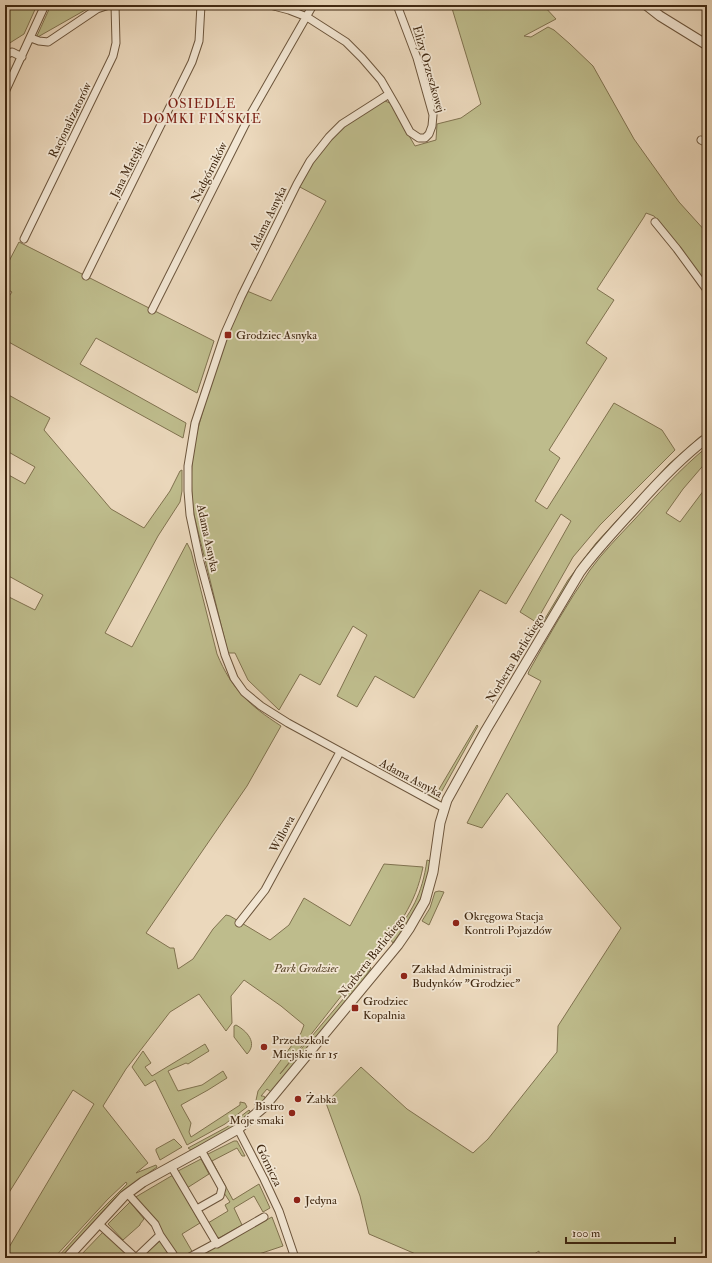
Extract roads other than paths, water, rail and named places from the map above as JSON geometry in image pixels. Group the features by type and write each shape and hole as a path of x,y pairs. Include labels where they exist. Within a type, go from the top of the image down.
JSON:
{"street":[{"path":"5,92 45,5"},
{"path":"31,38 48,42 96,9 109,5"},
{"name":"Racjonalizatorów","path":"24,239 113,56 116,43 115,5"},
{"name":"Jana Matejki","path":"86,276 192,62 198,41 202,5"},
{"path":"270,5 307,17 346,42 381,80 389,94"},
{"name":"Nadgórników","path":"152,310 249,117 313,5"},
{"name":"Elizy Orzeszkowej","path":"389,94 410,132 419,138 425,138 429,134 432,126 433,115 417,58 397,5"},
{"path":"646,5 660,16 707,45"},
{"path":"5,55 12,52 22,57"},
{"name":"Adama Asnyka","path":"389,94 342,124 319,148 297,184 241,297 226,331 195,423 188,466 188,491 190,514 200,562 225,655 234,678 244,692 288,723 444,808"},
{"path":"655,222 707,290"},
{"name":"Norberta Barlickiego","path":"67,1258 128,1194 143,1182 238,1129 264,1107 398,945 425,901 430,884 440,823 444,808 486,730 580,572 596,551 678,462 707,438"},
{"name":"Willowa","path":"239,923 265,890 340,752"},
{"name":"Górnicza","path":"238,1129 279,1211 295,1258"},
{"path":"196,1209 220,1196 222,1188 201,1150"},
{"path":"171,1166 216,1243"},
{"path":"128,1194 155,1224 160,1235 173,1254 170,1258"},
{"path":"188,1258 216,1243 217,1244 264,1217"},
{"path":"99,1224 136,1258 160,1235"}],"place":[{"name":"Grodziec Asnyka","path":"228,335"},
{"name":"Okręgowa Stacja Kontroli Pojazdów","path":"456,923"},
{"name":"Zakład Administracji Budynków \"Grodziec\"","path":"404,976"},
{"name":"Grodziec Kopalnia","path":"355,1008"},
{"name":"Przedszkole Miejskie nr 15","path":"264,1047"},
{"name":"Żabka","path":"298,1099"},
{"name":"Bistro Moje smaki","path":"292,1113"},
{"name":"Jedyna","path":"297,1200"}],"district":[{"name":"OSIEDLE DOMKI FIŃSKIE","path":"202,110"}],"park label":[{"name":"Park Grodziec","path":"306,968"}]}
